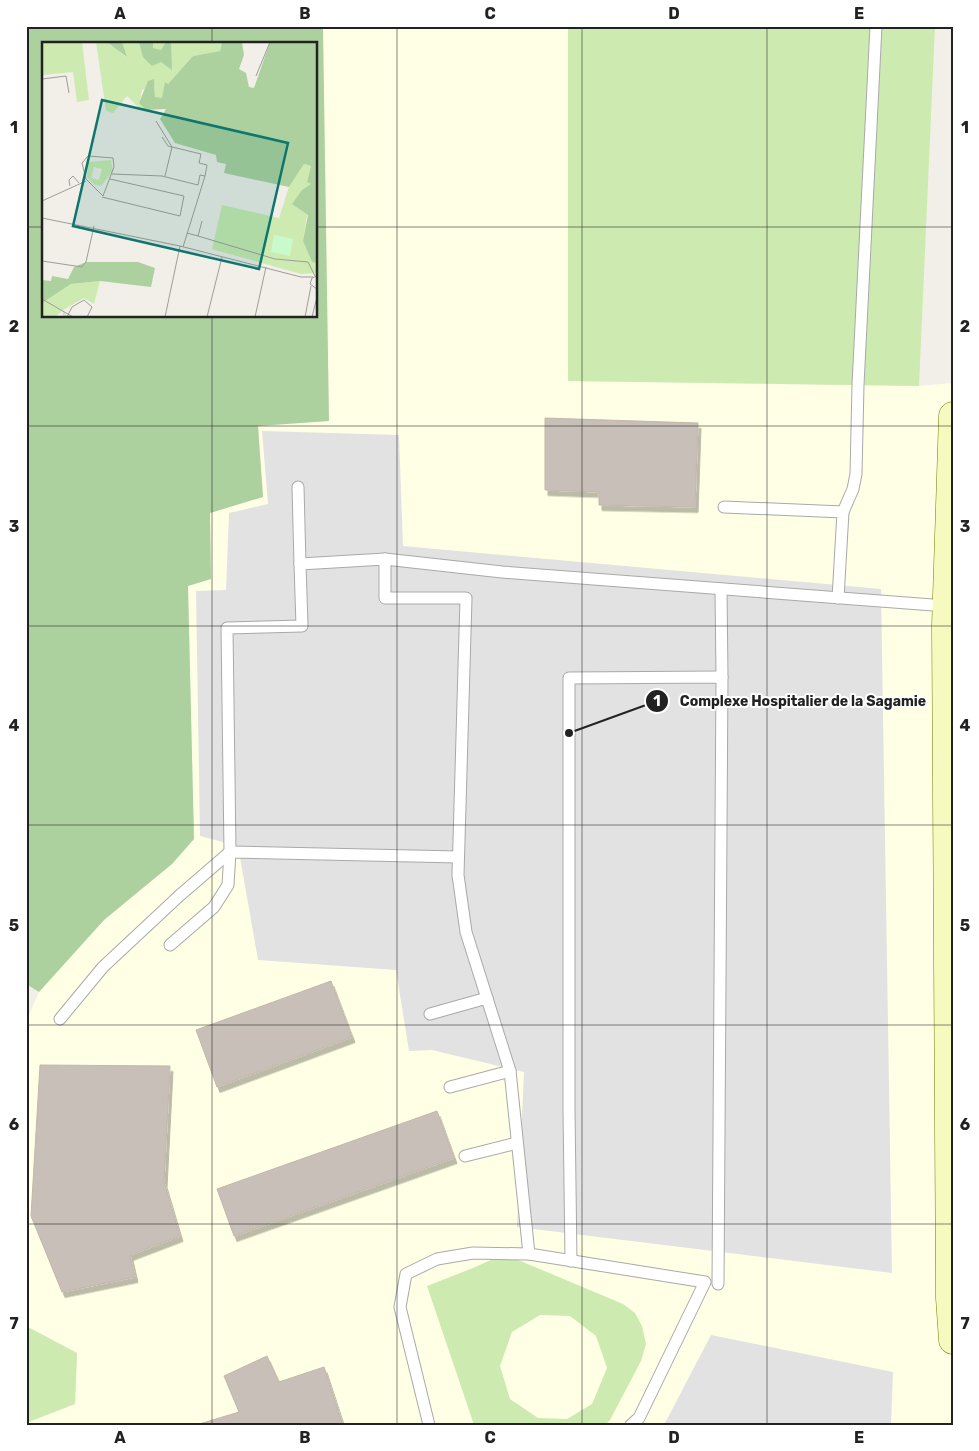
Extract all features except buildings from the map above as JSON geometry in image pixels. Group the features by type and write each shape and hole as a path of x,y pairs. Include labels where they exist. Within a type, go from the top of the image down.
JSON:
{"main road":[{"path":"953,416 947,606 950,1288 953,1340"}],"lane":[{"path":"838,598 842,512 853,489 856,474 858,385 876,26"},
{"path":"170,944 214,907 228,885 230,852 227,628 302,626 298,487"},
{"path":"724,507 842,512"},
{"path":"300,564 385,559 502,572 947,606"},
{"path":"385,559 385,598 466,598 458,875 466,932 510,1071 529,1254"},
{"path":"718,1284 722,589"},
{"path":"572,1261 569,1110 569,678 722,677"},
{"path":"60,1018 103,967 179,896 230,852 458,856"},
{"path":"430,1014 487,998"},
{"path":"450,1087 510,1071"},
{"path":"464,1156 518,1143"},
{"path":"429,1425 400,1306 406,1274 437,1259 473,1252 529,1254 705,1282 639,1418 631,1425"}],"shaded area":[{"path":"321,26 568,26 568,381 918,386 953,383 953,1425 26,1425 26,1423 75,1404 77,1353 26,1326 26,1022 39,992 104,920 172,864 194,839 188,586 211,579 210,513 263,497 258,426 329,421"},
{"path":"262,431 399,435 403,546 881,589 892,1273 517,1227 524,1072 432,1050 409,1051 396,970 258,960 238,846 200,836 196,591 226,590 229,513 268,504"},
{"path":"711,1335 893,1372 891,1425 664,1425"}],"green space":[{"path":"26,26 323,26 329,421 258,426 263,497 210,513 211,579 188,586 194,839 172,864 104,920 39,992 26,984"},
{"path":"568,26 935,26 919,386 568,381"},
{"path":"504,1254 623,1304 635,1313 642,1326 646,1344 641,1361 610,1420 605,1425 474,1425 427,1286","holes":["540,1315 570,1316 596,1336 607,1368 592,1404 567,1419 538,1418 510,1399 500,1366 512,1332"]},
{"path":"26,1326 77,1353 75,1404 26,1423"}],"place":[{"name":"Complexe Hospitalier de la Sagamie","path":"569,733"}]}
